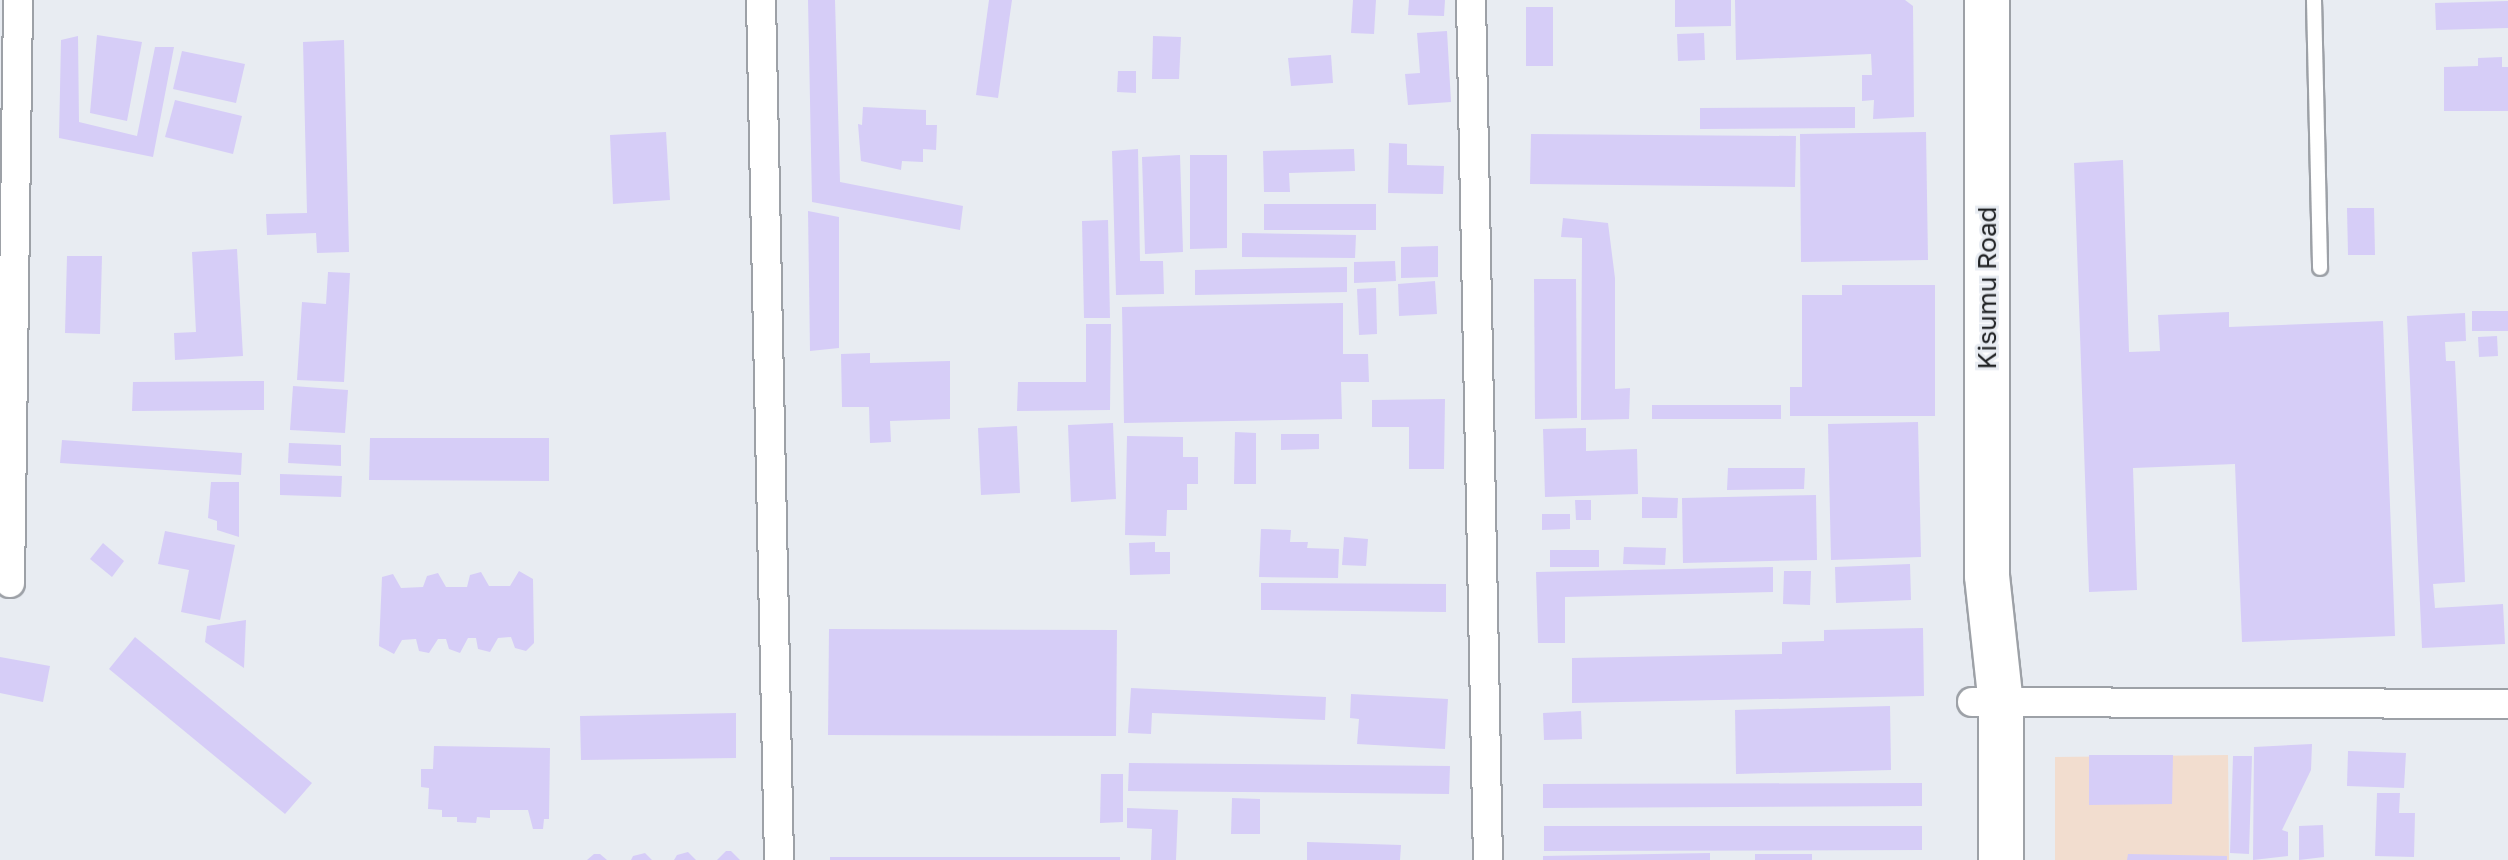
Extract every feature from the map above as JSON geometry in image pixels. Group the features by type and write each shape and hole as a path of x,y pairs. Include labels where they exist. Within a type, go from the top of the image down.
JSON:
{"highway":[{"name":"Kisumu Road","path":"1986,703 1987,0"},
{"path":"1973,860 1986,703"},
{"path":"1986,703 2001,860"}],"street":[{"path":"10,583 18,0"},
{"path":"761,0 779,860"},
{"path":"1471,0 1488,860"},
{"path":"1986,703 2508,704"}],"lane":[{"path":"2314,0 2320,268"}],"shaded area":[{"path":"2228,755 2229,860 2055,860 2055,757"}],"building":[{"path":"808,0 835,0 840,182 963,206 960,230 812,202"},
{"path":"989,0 1012,0 998,98 976,95"},
{"path":"1353,0 1376,0 1374,34 1351,33"},
{"path":"1409,0 1445,0 1444,16 1408,15"},
{"path":"1675,0 1731,0 1731,26 1675,27"},
{"path":"1735,0 1905,0 1913,6 1914,117 1873,119 1874,100 1862,101 1862,75 1872,75 1871,54 1736,60"},
{"path":"2508,1 2508,28 2436,30 2435,3"},
{"path":"1526,7 1553,7 1553,66 1526,66"},
{"path":"1447,31 1451,102 1408,105 1405,74 1420,73 1417,33"},
{"path":"1704,33 1705,60 1678,61 1677,34"},
{"path":"97,35 142,42 127,121 90,113"},
{"path":"78,36 79,122 137,136 155,47 174,47 153,157 59,138 61,40"},
{"path":"1153,36 1181,37 1179,79 1152,79"},
{"path":"344,40 349,252 317,253 316,233 267,235 266,214 307,213 303,42"},
{"path":"182,51 245,64 236,103 173,89"},
{"path":"1331,55 1333,83 1291,86 1288,58"},
{"path":"2502,57 2502,67 2508,67 2508,111 2444,111 2444,67 2478,66 2478,58"},
{"path":"1118,71 1136,71 1136,93 1117,92"},
{"path":"175,100 242,116 233,154 165,137"},
{"path":"863,107 926,110 926,125 937,125 936,150 923,149 923,162 902,161 901,170 861,161 858,124 862,125"},
{"path":"1855,107 1855,128 1700,129 1700,108"},
{"path":"666,132 670,200 613,204 610,135"},
{"path":"1926,132 1928,260 1801,262 1800,134"},
{"path":"1531,134 1796,136 1795,187 1530,184"},
{"path":"1389,143 1407,144 1407,165 1444,166 1443,194 1388,193"},
{"path":"1138,149 1140,261 1163,261 1164,294 1116,295 1112,151"},
{"path":"1354,149 1355,171 1289,173 1290,192 1264,192 1263,151"},
{"path":"1180,155 1183,252 1145,254 1142,157"},
{"path":"1190,155 1227,155 1227,248 1190,249"},
{"path":"2123,160 2129,352 2160,351 2158,315 2229,312 2229,327 2383,321 2395,636 2242,642 2235,464 2133,468 2137,590 2089,592 2074,163"},
{"path":"1264,204 1376,204 1376,230 1264,230"},
{"path":"2347,208 2374,208 2375,255 2348,255"},
{"path":"808,211 839,217 839,348 810,351"},
{"path":"1563,218 1608,223 1615,278 1615,389 1630,388 1629,419 1581,420 1582,238 1561,237"},
{"path":"1108,220 1110,318 1084,318 1082,221"},
{"path":"1242,233 1356,235 1355,258 1242,257"},
{"path":"1438,246 1438,277 1401,278 1401,247"},
{"path":"237,249 243,356 175,360 174,333 196,332 192,252"},
{"path":"67,256 102,256 100,334 65,333"},
{"path":"1395,261 1396,281 1354,283 1354,262"},
{"path":"1347,267 1347,292 1195,295 1195,270"},
{"path":"328,272 350,273 344,382 297,380 302,302 326,304"},
{"path":"1534,279 1576,279 1577,418 1535,419"},
{"path":"1435,281 1437,314 1399,316 1398,284"},
{"path":"1842,285 1935,285 1935,416 1790,416 1790,387 1802,387 1802,295 1842,295"},
{"path":"1376,288 1377,334 1359,335 1357,289"},
{"path":"1343,303 1343,354 1368,354 1369,382 1341,382 1342,419 1124,423 1122,307"},
{"path":"2472,311 2508,311 2508,331 2472,331"},
{"path":"2465,313 2466,341 2445,342 2446,361 2455,361 2465,582 2433,584 2435,608 2503,604 2505,644 2422,648 2407,316"},
{"path":"1086,324 1111,324 1110,410 1017,411 1018,382 1086,382"},
{"path":"2497,336 2498,356 2479,357 2478,337"},
{"path":"870,353 870,363 950,361 950,419 890,421 891,442 870,443 869,407 842,407 841,354"},
{"path":"264,381 264,410 132,411 133,382"},
{"path":"293,386 348,390 345,433 290,430"},
{"path":"1445,399 1444,469 1409,469 1409,427 1372,427 1372,400"},
{"path":"1652,405 1781,405 1781,419 1652,419"},
{"path":"1918,422 1921,557 1831,560 1828,424"},
{"path":"1113,423 1116,499 1071,502 1068,425"},
{"path":"1017,426 1020,493 981,495 978,428"},
{"path":"1586,428 1586,451 1637,449 1638,494 1545,497 1543,429"},
{"path":"1235,432 1256,433 1256,484 1234,484"},
{"path":"1281,434 1319,434 1319,449 1281,450"},
{"path":"1127,436 1183,437 1183,457 1198,457 1198,484 1187,484 1187,510 1167,510 1166,536 1125,535"},
{"path":"370,438 549,438 549,481 369,480"},
{"path":"62,440 242,453 241,475 60,463"},
{"path":"289,443 341,445 341,466 288,463"},
{"path":"1728,468 1805,468 1804,489 1727,490"},
{"path":"280,474 342,476 341,497 280,495"},
{"path":"211,482 239,482 239,537 217,530 217,521 208,518"},
{"path":"1816,495 1817,560 1683,563 1682,498"},
{"path":"1642,497 1678,498 1677,518 1642,518"},
{"path":"1575,500 1591,500 1591,520 1576,520"},
{"path":"1542,514 1570,514 1570,529 1542,530"},
{"path":"1261,529 1291,530 1290,542 1308,542 1307,548 1339,549 1338,578 1259,577"},
{"path":"165,531 235,545 220,620 181,612 189,570 158,564"},
{"path":"1344,537 1368,539 1366,566 1342,565"},
{"path":"1155,542 1155,552 1170,552 1170,574 1130,575 1129,543"},
{"path":"103,543 124,561 112,577 90,559"},
{"path":"1624,547 1666,548 1665,565 1623,564"},
{"path":"1550,550 1599,550 1599,567 1550,567"},
{"path":"1910,564 1911,600 1836,603 1835,567"},
{"path":"1773,567 1773,592 1565,597 1565,643 1538,643 1536,572"},
{"path":"519,571 533,579 534,643 526,651 515,648 511,637 498,638 490,652 478,649 476,638 468,638 460,653 449,649 446,639 438,639 429,653 419,651 416,639 402,640 394,654 379,646 382,577 393,574 401,588 423,587 427,576 438,573 446,587 467,587 470,575 481,572 489,586 510,586"},
{"path":"1784,571 1811,571 1810,605 1783,604"},
{"path":"1261,583 1446,584 1446,612 1261,610"},
{"path":"246,620 244,668 205,642 207,626"},
{"path":"1923,628 1924,696 1572,703 1572,658 1782,654 1782,642 1824,641 1824,630"},
{"path":"829,629 1117,630 1116,736 828,735"},
{"path":"135,637 312,783 285,814 109,669"},
{"path":"0,657 50,666 43,702 0,693"},
{"path":"1131,688 1326,697 1325,720 1152,713 1151,734 1128,733"},
{"path":"1351,694 1448,699 1445,749 1357,744 1359,719 1350,718"},
{"path":"1890,706 1891,770 1736,774 1735,710"},
{"path":"1581,711 1582,739 1544,740 1543,713"},
{"path":"736,713 736,758 581,760 580,716"},
{"path":"2312,744 2311,770 2282,830 2288,832 2288,856 2253,860 2254,747"},
{"path":"434,746 550,748 549,819 544,819 543,829 533,829 528,810 490,810 490,818 477,817 476,823 457,822 457,817 442,817 442,810 428,809 429,788 421,787 421,769 433,769"},
{"path":"2348,751 2406,753 2404,788 2347,786"},
{"path":"2089,755 2173,755 2172,804 2089,805"},
{"path":"2233,756 2252,756 2249,854 2230,853"},
{"path":"1129,763 1450,766 1449,794 1128,791"},
{"path":"1101,774 1123,774 1123,822 1100,823"},
{"path":"1922,783 1922,806 1543,808 1543,784"},
{"path":"2377,793 2400,793 2399,813 2415,813 2414,857 2375,856"},
{"path":"1232,798 1260,799 1260,834 1231,834"},
{"path":"1127,808 1178,810 1176,860 1151,860 1152,829 1127,828"},
{"path":"2323,825 2324,857 2299,860 2299,826"},
{"path":"1544,826 1922,826 1922,850 1544,851"},
{"path":"1307,842 1401,845 1400,860 1307,860"},
{"path":"726,851 731,851 740,860 717,860"},
{"path":"688,852 696,860 674,860 677,855"},
{"path":"645,853 652,860 631,860 633,856"},
{"path":"1710,853 1710,860 1543,860 1543,856"},
{"path":"594,854 600,854 607,860 587,860"},
{"path":"1755,854 1812,854 1812,860 1755,860"},
{"path":"2128,854 2227,856 2227,860 2127,860"},
{"path":"830,857 1120,857 1120,860 830,860"}]}
